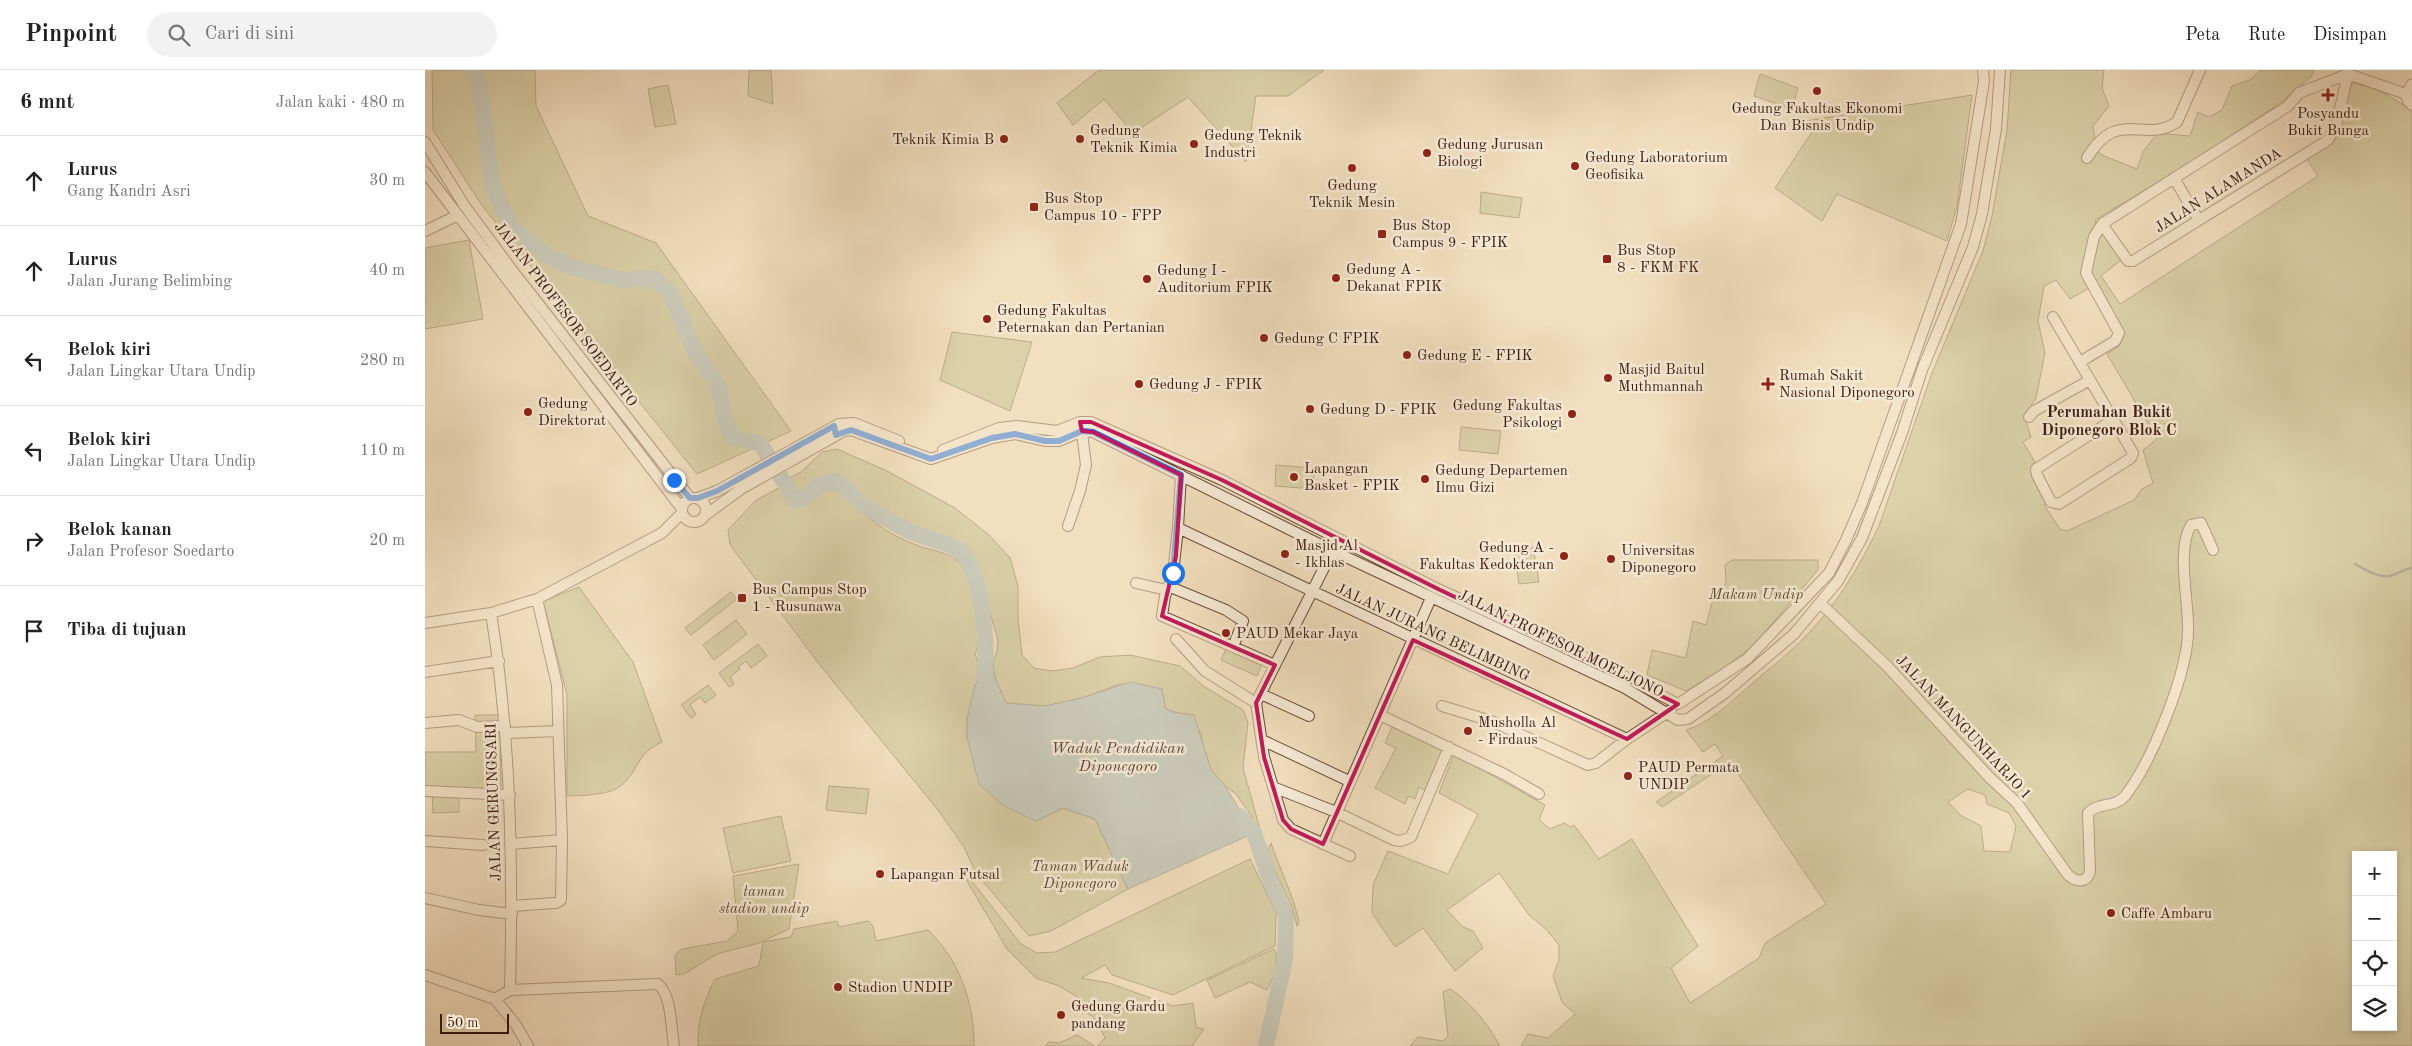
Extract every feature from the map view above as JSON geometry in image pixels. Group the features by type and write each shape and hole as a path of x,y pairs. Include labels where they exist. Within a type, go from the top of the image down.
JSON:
{"street":[{"path":"1441,706 1491,721 1587,765 1596,763 1627,739 1747,659 1829,573 1847,540 1862,504 1961,224 1985,81 1983,70"},
{"name":"JALAN PROFESOR MOELJONO","path":"1081,426 1333,551 1433,593 1625,688 1678,720 1684,720 1702,710 1793,634 1838,581 1869,522 1922,370 1973,248 1982,214 1997,129 2000,70"},
{"path":"2087,158 2095,144 2107,134 2127,128 2157,130 2177,122 2199,70"},
{"path":"2080,362 2115,341 2119,333 2086,273 2094,237 2102,224 2288,106 2299,94 2348,74 2406,94"},
{"name":"JALAN ALAMANDA","path":"2102,224 2130,262 2328,140 2336,125 2348,74"},
{"path":"2412,84 2406,94 2408,101 2412,105"},
{"name":"JALAN PROFESOR SOEDARTO","path":"425,142 465,205 512,270 694,498"},
{"name":"JALAN PROFESOR SOEDARTO","path":"425,172 503,278 609,410 684,514"},
{"path":"2174,178 2198,219"},
{"path":"425,231 458,215"},
{"path":"2053,317 2113,420 2133,450 2131,458 2059,504 2051,502 2037,475 2036,469 2113,420"},
{"path":"2029,417 2034,411 2090,380"},
{"path":"684,514 699,522 741,489 835,430 851,430 931,459 1016,430 1057,431 1091,422 1222,480 1339,539 1433,593 1606,667 1678,704"},
{"path":"1068,526 1080,491 1086,465 1081,426"},
{"path":"684,514 683,505 694,498 731,483 820,439"},
{"path":"1181,475 1173,573 1167,588 1162,616 1275,665"},
{"path":"694,498 705,504 707,514"},
{"path":"425,623 491,613 537,599 662,533 684,514"},
{"name":"JALAN MANGUNHARJO 1","path":"1819,603 1887,666 1991,778 2017,803 2067,875 2076,881 2087,879 2090,870 2088,813 2093,808 2113,804 2124,797 2144,765 2168,710 2183,666 2189,632 2185,542 2191,525 2201,523 2213,550"},
{"name":"JALAN JURANG BELIMBING","path":"1178,528 1627,739"},
{"path":"1339,539 1259,698 1264,757 1283,820 1288,826 1350,856"},
{"path":"1136,583 1167,588 1226,610 1243,621 1233,647"},
{"path":"1323,844 1335,812 1381,714 1433,593"},
{"path":"425,898 479,910 512,910 556,903 561,900 562,840 557,685 537,599"},
{"name":"JALAN GERUNGSARI","path":"491,613 499,661 510,795 511,990"},
{"path":"1176,639 1205,671 1259,698 1309,716"},
{"path":"425,672 499,661"},
{"path":"1381,714 1539,794"},
{"path":"425,722 459,720 477,727 506,730 558,731"},
{"path":"1262,740 1349,781"},
{"path":"1273,787 1335,812 1393,840 1407,840 1411,837 1449,747"},
{"path":"425,791 510,795"},
{"path":"510,844 562,840"},
{"path":"425,841 483,845"},
{"path":"425,975 495,999 516,1025 528,1046"},
{"path":"495,999 511,990 658,984 662,988 667,1002 673,1046"}],"highlighted area":[{"path":"1080,422 1091,422 1222,480 1436,588 1678,704 1627,739 1413,640 1323,844 1291,829 1283,820 1264,757 1256,703 1275,665 1162,616 1176,556 1181,475 1093,432 1082,431"}],"green space":[{"path":"432,70 535,70 536,106 588,216 656,243 791,431 697,474 481,204 433,130"},
{"path":"749,70 771,70 773,104 748,96"},
{"path":"1099,70 1324,70 1288,96 1256,96 1246,162 1188,97 1133,133 1104,99 1073,125 1057,103"},
{"path":"2011,70 2104,70 2102,88 2109,106 2093,126 2097,151 2104,156 2137,169 2143,152 2157,133 2190,136 2198,112 2209,117 2222,110 2232,86 2250,80 2261,70 2314,70 2311,77 2279,104 2195,160 2095,220 2097,225 2106,233 2121,260 2101,276 2120,304 2318,176 2306,158 2333,142 2352,83 2360,84 2383,93 2412,111 2412,1046 1521,1046 1528,1034 1548,1038 1575,1014 1562,1002 1553,976 1559,960 1559,945 1546,929 1529,915 1499,873 1447,910 1463,927 1473,931 1483,948 1455,971 1423,928 1395,947 1372,913 1373,885 1388,851 1448,874 1478,814 1439,793 1454,754 1545,805 1539,820 1550,829 1564,823 1570,827 1574,825 1599,859 1632,839 1698,946 1671,968 1690,1003 1759,958 1765,943 1826,904 1730,762 1662,807 1656,802 1723,756 1715,744 1703,752 1686,730 1703,723 1719,712 1800,642 1835,602 1854,572 1879,526 1932,373 1983,251 1992,216 2007,130","holes":["2056,280 2070,299 2095,285 2125,334 2119,346 2107,354 2157,439 2143,450 2153,483 2142,489 2134,500 2067,531 2060,529 2044,505 2048,502 2031,466 2035,462 2023,442 2031,437 2024,416 2036,398 2045,353 2038,321 2044,286","1968,789 1985,795 1987,804 2009,813 2016,826 2010,852 1984,851 1981,826 1960,815 1948,802"]},
{"path":"1760,74 1798,88 1792,109 1754,96"},
{"path":"668,85 676,124 655,127 648,89"},
{"path":"1972,95 1957,206 1947,241 1837,194 1822,221 1775,188 1812,132 1806,121"},
{"path":"1481,192 1522,198 1519,218 1480,213"},
{"path":"469,240 483,319 425,329 425,248"},
{"path":"952,332 1032,342 1010,411 940,380"},
{"path":"1461,427 1501,431 1498,454 1459,450"},
{"path":"837,449 887,471 955,508 989,535 1010,558 1018,586 1018,619 1022,655 1034,668 1052,671 1073,668 1100,657 1130,655 1180,666 1205,687 1243,710 1248,722 1243,768 1263,840 1260,841 1251,815 1236,794 1225,786 1211,770 1204,750 1201,733 1187,713 1180,714 1165,708 1162,689 1120,684 1082,698 1045,706 1006,703 999,688 993,665 998,640 978,573 963,544 913,528 867,499 853,486 837,478 812,484 799,494 787,479 801,472 822,452"},
{"name":"Lapangan Basket - FPIK","path":"1276,465 1314,468 1313,489 1275,486"},
{"name":"Taman Waduk Diponegoro","path":"780,487 793,506 811,500 823,489 844,491 859,509 887,531 908,542 945,554 958,561 969,579 977,606 979,633 975,654 981,670 967,719 967,737 1036,821 1063,808 1095,819 1128,889 1051,931 1029,936 976,873 964,847 938,810 819,664 730,545 728,530 755,501"},
{"path":"1533,547 1539,582 1519,584 1514,550"},
{"name":"Makam Undip","path":"1732,560 1818,560 1818,570 1752,647 1725,667 1686,691 1647,675 1652,650 1686,658 1693,621 1706,625 1715,592 1723,592 1726,581 1725,565"},
{"path":"579,587 633,662 662,742 647,752 629,778 618,788 604,793 567,796 567,695 543,601"},
{"path":"731,592 737,599 691,635 685,628"},
{"path":"736,620 747,634 714,660 703,645"},
{"path":"758,644 767,656 751,668 746,661 738,667 740,669 730,677 734,684 729,687 719,673"},
{"path":"1227,647 1262,664 1257,676 1221,660"},
{"path":"708,685 716,695 705,703 700,697 690,705 696,714 691,718 681,705"},
{"path":"475,715 500,715 501,790 459,791 459,812 433,813 432,786 425,786 425,752 476,752"},
{"path":"1392,727 1442,748 1443,754 1426,791 1419,787 1415,799 1408,796 1405,804 1375,788 1396,748 1385,743"},
{"path":"829,786 869,789 866,814 826,810"},
{"path":"781,816 791,861 733,873 723,828"},
{"path":"1271,843 1293,902 1299,922 1297,926 1292,907 1267,854"},
{"path":"1250,859 1276,913 1275,946 1173,995 1112,975 1105,965 1081,978 1109,983 1173,1006 1193,1003 1196,1027 1204,1029 1192,1046 1097,1046 1105,1038 1095,1018 1084,1011 1079,998 1059,986 1036,978 1007,949 964,876 967,875 1021,944 1037,953 1055,952"},
{"name":"taman stadion undip","path":"799,864 789,929 759,943 717,954 684,974 676,975 675,955 682,949 727,941 738,931 733,876"},
{"name":"Stadion UNDIP","path":"837,921 839,927 868,921 873,926 876,941 928,930 949,955 963,983 971,1014 974,1046 698,1046 702,1012 715,979 759,966 763,942 791,937 794,929"},
{"path":"1274,949 1276,952 1276,971 1267,990 1250,982 1215,998 1207,980"},
{"path":"1450,989 1478,1014 1500,1046 1410,1046 1418,1037 1443,1041 1448,1036 1443,992"},
{"path":"1077,1035 1095,1046 1045,1046 1049,1042 1059,1043"}],"water":[{"name":"Waduk Pendidikan Diponegoro","path":"986,657 1006,703 1045,706 1082,698 1130,682 1162,689 1165,708 1171,712 1194,715 1211,770 1225,786 1254,833 1128,889 1095,819 1063,808 1036,821 1002,805 979,784 967,737 967,719 974,689"}],"waterway":[{"path":"472,70 480,85 492,185 511,227 545,254 571,267 623,280 653,278 670,293 696,354 719,387 725,420 733,438 760,443 795,500 807,496 819,485 835,481 847,489 861,503 883,517 912,533 950,545 960,551 968,562 979,593 984,630 985,679"},
{"path":"2355,564 2380,576 2392,575 2412,568"},
{"path":"1240,816 1254,833 1271,883 1286,916 1285,959 1266,1046"}],"place":[{"name":"Gedung Fakultas Ekonomi Dan Bisnis Undip","path":"1817,91"},
{"name":"Posyandu Bukit Bunga","path":"2328,95"},
{"name":"Teknik Kimia B","path":"1004,139"},
{"name":"Gedung Teknik Kimia","path":"1080,139"},
{"name":"Gedung Teknik Industri","path":"1194,144"},
{"name":"Gedung Jurusan Biologi","path":"1427,153"},
{"name":"Gedung Laboratorium Geofisika","path":"1575,166"},
{"name":"Gedung Teknik Mesin","path":"1352,168"},
{"name":"Bus Stop Campus 10 - FPP","path":"1034,207"},
{"name":"Bus Stop Campus 9 - FPIK","path":"1382,234"},
{"name":"Bus Stop 8 - FKM FK","path":"1607,259"},
{"name":"Gedung A - Dekanat FPIK","path":"1336,278"},
{"name":"Gedung I - Auditorium FPIK","path":"1147,279"},
{"name":"Gedung Fakultas Peternakan dan Pertanian","path":"987,319"},
{"name":"Gedung C FPIK","path":"1264,338"},
{"name":"Gedung E - FPIK","path":"1407,355"},
{"name":"Masjid Baitul Muthmannah","path":"1608,378"},
{"name":"Gedung J - FPIK","path":"1139,384"},
{"name":"Rumah Sakit Nasional Diponegoro","path":"1768,384"},
{"name":"Gedung D - FPIK","path":"1310,409"},
{"name":"Gedung Direktorat","path":"528,412"},
{"name":"Gedung Fakultas Psikologi","path":"1572,414"},
{"name":"Lapangan Basket - FPIK","path":"1294,477"},
{"name":"Gedung Departemen Ilmu Gizi","path":"1425,479"},
{"name":"Masjid Al - Ikhlas","path":"1285,554"},
{"name":"Gedung A - Fakultas Kedokteran","path":"1564,556"},
{"name":"Universitas Diponegoro","path":"1611,559"},
{"name":"Bus Campus Stop 1 - Rusunawa","path":"742,598"},
{"name":"PAUD Mekar Jaya","path":"1226,633"},
{"name":"Musholla Al - Firdaus","path":"1468,731"},
{"name":"PAUD Permata UNDIP","path":"1628,776"},
{"name":"Lapangan Futsal","path":"880,874"},
{"name":"Caffe Ambaru","path":"2111,913"},
{"name":"Stadion UNDIP","path":"838,987"},
{"name":"Gedung Gardu pandang","path":"1061,1015"}],"district":[{"name":"Perumahan Bukit Diponegoro Blok C","path":"2109,420"}],"route":[{"path":"674,480 690,498 698,498 717,491 834,426 836,435 851,430 921,457 931,459 942,457 992,438 1015,434 1045,441 1059,441 1082,431 1093,432 1181,475 1182,483 1173,573"}]}
